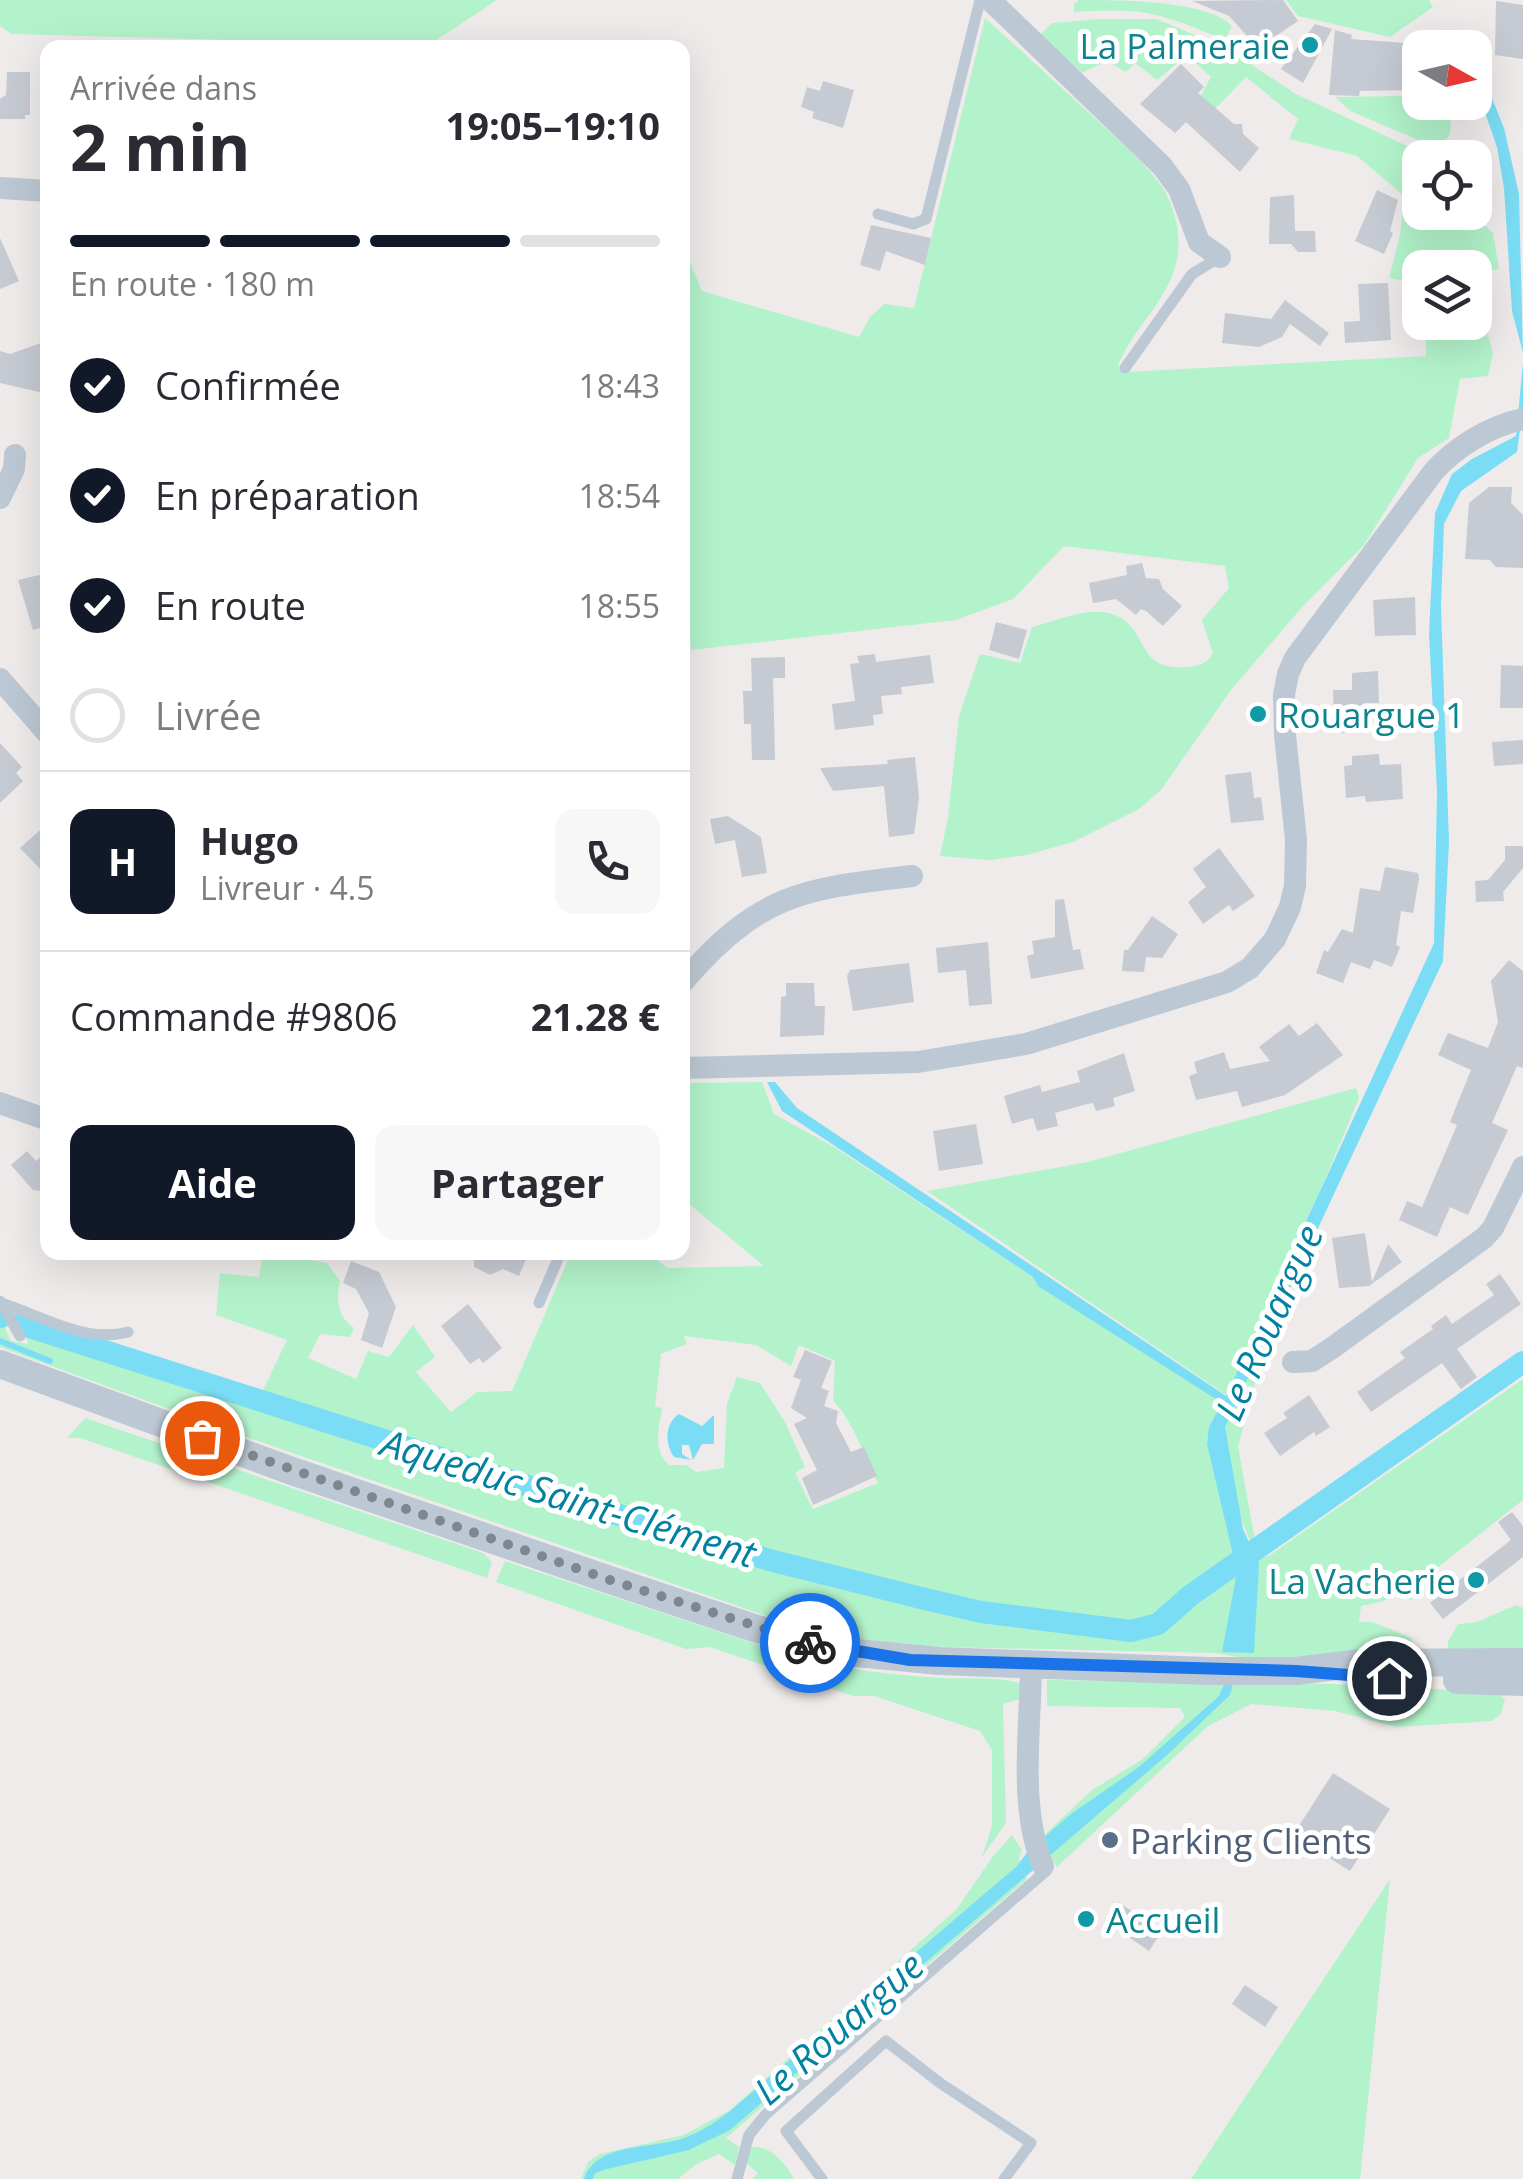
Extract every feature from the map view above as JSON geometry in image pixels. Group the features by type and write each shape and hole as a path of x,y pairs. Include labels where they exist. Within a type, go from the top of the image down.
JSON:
{"street":[{"path":"990,0 1162,166 1179,189 1199,242 1220,256"},
{"path":"0,188 40,190"},
{"path":"690,1068 883,1064 1026,1044 1227,982 1250,968 1283,926 1295,886 1296,840 1284,695 1296,658 1434,470 1460,448 1518,420"},
{"path":"0,498 14,469 14,455"},
{"path":"0,679 40,725"},
{"path":"690,973 714,946 787,897 817,888 912,876"},
{"path":"0,1103 40,1117"},
{"path":"1294,1362 1312,1361 1332,1348 1484,1238 1493,1228 1523,1167"},
{"path":"9,1368 754,1628 878,1656 1256,1672 1361,1663 1523,1662"},
{"path":"1031,1662 1030,1816 1038,1855"},
{"path":"1296,1671 1355,1677 1523,1682"}],"lane":[{"path":"878,214 914,224 926,219 980,0"},
{"path":"1125,368 1192,274 1220,256"},
{"path":"539,1303 558,1260"},
{"path":"1,1302 35,1318 111,1337 128,1332"},
{"path":"1,1302 20,1336"},
{"path":"737,2179 750,2134 766,2114 1046,1871 1038,1855"},
{"path":"822,2179 786,2131 886,2041 940,2083 1031,2143 1004,2179"}],"green space":[{"path":"0,0 497,0 437,40 12,34 0,26"},
{"path":"1079,0 1184,6 1220,17 1232,26 1225,40 1152,14 1118,10 1074,12 1074,4"},
{"path":"1286,0 1429,0 1433,7 1390,37 1298,16"},
{"path":"985,18 1140,160 1171,203 1178,231 1177,260 1159,301 1118,365 1126,372 1426,356 1426,340 1489,340 1493,353 1488,376 1460,379 1449,438 1418,458 1364,545 1302,607 1231,690 1161,790 1139,809 1073,842 990,860 940,856 959,716 980,654 1020,663 1032,627 1097,612 1117,616 1127,623 1159,663 1170,667 1199,665 1213,653 1202,620 1229,588 1225,566 1064,546 1013,599 956,620 691,650 690,262 702,291 859,337 870,317 884,304 914,308"},
{"path":"1156,19 1234,53 1296,94 1402,143 1402,194 1357,156 1289,139 1298,119 1246,77 1209,115 1196,104 1211,77 1187,55 1157,80 1135,63 1126,72 1107,61 1082,73 1040,35 1052,23"},
{"path":"1402,96 1402,120 1450,120 1450,130 1446,140 1418,140 1350,111 1335,97"},
{"path":"1402,216 1402,230 1490,230 1499,269 1492,271 1492,250 1402,250 1402,280 1389,278"},
{"path":"762,1082 774,1114 834,1147 1224,1402 1211,1439 1241,1568 1270,1555 1523,1379 1523,1500 1413,1587 1416,1596 1410,1600 1400,1589 1384,1601 1361,1606 1359,1622 1372,1622 1412,1638 1411,1655 1258,1661 1216,1653 942,1647 853,1639 805,1629 234,1433 0,1347 0,1317 11,1341 28,1344 22,1322 207,1384 261,1394 287,1340 216,1315 220,1273 259,1277 262,1260 310,1260 327,1263 340,1281 341,1313 354,1328 350,1337 320,1334 308,1358 356,1379 368,1351 389,1357 413,1325 435,1357 416,1372 451,1412 477,1392 512,1391 568,1260 658,1260 667,1268 764,1266 690,1205 690,1083","holes":["684,1336 756,1345 791,1366 799,1345 835,1361 833,1400 853,1429 878,1483 813,1509 795,1473 805,1467 785,1422 760,1383 737,1377 727,1403 724,1468 696,1472 686,1465 669,1465 664,1459 658,1431 662,1408 655,1407 661,1354 687,1344"]},
{"path":"1356,1088 1359,1098 1298,1244 1226,1395 927,1191 1088,1162"},
{"path":"1274,1323 1281,1327 1253,1389 1238,1447 1255,1554 1239,1513 1224,1427"},
{"path":"1523,1353 1523,1369 1261,1553 1256,1542"},
{"path":"85,1418 483,1553 492,1562 487,1578 80,1438 67,1438"},
{"path":"505,1561 802,1659 889,1674 1020,1683 1021,1699 1003,1704 1006,1823 982,1857 992,1826 992,1750 980,1731 874,1696 853,1696 710,1647 686,1649 496,1582"},
{"path":"1516,1605 1523,1608 1523,1655 1448,1655 1448,1642 1458,1624 1477,1622"},
{"path":"1047,1680 1332,1684 1497,1692 1505,1699 1501,1714 1492,1721 1397,1727 1335,1711 1251,1704 1208,1726 1057,1867 1041,1838 1092,1790 1143,1759 1185,1717 1180,1708 1047,1706"},
{"path":"1012,1835 1022,1850 1019,1859 1027,1879 726,2138 739,2147 735,2165 719,2154 695,2165 678,2179 581,2179 588,2162 600,2154 684,2135 730,2110 956,1910"},
{"path":"1390,1879 1360,2179 1191,2179"},
{"path":"752,2147 772,2152 794,2179 752,2179 758,2173 744,2161"}],"water":[{"path":"1492,98 1504,128 1519,194 1523,353 1512,311 1504,188 1488,120 1492,120"},
{"name":"Le Rouargue","path":"1523,363 1517,452 1461,491 1444,524 1441,606 1449,842 1443,961 1225,1427 1243,1529 1259,1564 1254,1653 1222,1652 1237,1572 1207,1444 1209,1427 1222,1403 1038,1286 1033,1277 782,1111 767,1082 775,1082 797,1108 1226,1396 1434,943 1437,792 1429,633 1435,513 1452,474 1516,436"},
{"path":"679,1414 702,1426 714,1415 714,1444 702,1444 693,1460 689,1445 682,1445 682,1454 691,1460 674,1457 669,1446 668,1429"},
{"name":"Le Rouargue","path":"1226,1680 1234,1680 1230,1695 1166,1756 730,2130 689,2150 603,2170 594,2174 593,2179 584,2179 590,2167 612,2153 681,2139 729,2112 1017,1866 1028,1851 1071,1814 1140,1766 1219,1696"}],"building":[{"path":"1283,0 1298,21 1258,48 1229,16 1192,1"},
{"path":"1496,1 1523,5 1523,59 1495,55"},
{"path":"1315,24 1332,29 1303,83 1281,69"},
{"path":"1335,30 1352,35 1351,39 1402,43 1402,90 1329,95"},
{"path":"1181,64 1204,87 1198,93 1234,124 1242,124 1243,134 1259,148 1240,172 1186,122 1175,133 1140,104"},
{"path":"7,72 30,72 30,115 25,115 25,119 0,119"},
{"path":"823,81 854,90 843,128 812,118 814,112 801,107 807,87 820,91"},
{"path":"1377,190 1398,200 1390,231 1393,233 1384,254 1355,241"},
{"path":"1294,195 1295,231 1315,231 1316,252 1298,252 1291,244 1269,244 1270,197"},
{"path":"871,225 931,238 925,265 886,251 880,271 860,265"},
{"path":"0,238 19,281 0,289"},
{"path":"1388,283 1391,340 1345,343 1344,322 1360,321 1358,284"},
{"path":"1285,300 1329,333 1320,346 1290,324 1282,337 1259,347 1222,343 1225,313 1271,319"},
{"path":"40,343 40,392 0,383 0,351 10,354"},
{"path":"1489,487 1512,487 1511,503 1523,515 1523,568 1496,567 1490,560 1465,559 1469,503"},
{"path":"1142,563 1146,578 1159,579 1163,589 1182,606 1163,626 1146,611 1141,609 1136,615 1116,599 1093,603 1089,583 1127,575 1126,566"},
{"path":"40,575 40,628 33,630 18,580"},
{"path":"1415,597 1416,635 1375,636 1373,600"},
{"path":"996,622 1027,630 1019,659 989,650"},
{"path":"875,654 876,662 930,655 934,683 901,687 902,694 881,696 883,714 873,715 874,725 835,730 832,704 855,701 850,664 859,663 857,656"},
{"path":"785,657 785,678 773,678 775,760 752,760 751,724 744,724 743,691 752,691 751,658"},
{"path":"1501,665 1523,666 1523,708 1500,708"},
{"path":"1378,671 1379,703 1364,703 1365,731 1340,733 1339,723 1334,723 1333,690 1352,690 1352,673"},
{"path":"1523,740 1523,764 1494,766 1492,742"},
{"path":"0,743 22,767 16,773 23,781 0,803"},
{"path":"1379,754 1380,765 1401,764 1403,799 1366,802 1365,796 1346,798 1344,766 1352,765 1352,756"},
{"path":"915,757 919,798 914,834 889,837 884,786 833,791 820,768 888,764 887,760"},
{"path":"1251,772 1254,798 1261,797 1264,820 1231,823 1225,775"},
{"path":"728,816 761,837 767,873 742,877 735,840 715,844 710,819"},
{"path":"40,830 40,869 20,848"},
{"path":"1505,846 1523,846 1523,868 1503,892 1504,901 1476,902 1475,881 1488,880 1505,860"},
{"path":"1219,848 1255,896 1233,911 1229,905 1203,924 1188,902 1206,887 1193,869"},
{"path":"1385,867 1418,873 1419,879 1413,913 1401,911 1396,945 1400,947 1392,967 1374,960 1370,969 1351,962 1343,983 1316,973 1324,950 1328,952 1342,929 1353,933 1360,888 1380,891"},
{"path":"1064,899 1073,950 1080,949 1084,969 1031,979 1027,956 1034,954 1032,941 1055,937 1055,900"},
{"path":"1152,916 1178,934 1162,958 1146,957 1144,972 1122,971 1124,950 1128,950"},
{"path":"988,942 992,1004 969,1006 966,970 938,973 936,948"},
{"path":"1509,960 1523,971 1523,1068 1517,1066 1492,1123 1508,1130 1468,1215 1450,1207 1437,1237 1399,1220 1407,1201 1422,1207 1457,1125 1450,1122 1471,1070 1438,1055 1448,1033 1488,1048 1498,1022 1491,981"},
{"path":"909,963 914,1002 853,1011 847,976 850,970"},
{"path":"786,983 814,983 815,1006 825,1006 824,1035 780,1037 781,997 786,996"},
{"path":"1317,1023 1343,1055 1285,1095 1242,1107 1237,1091 1196,1100 1189,1076 1197,1073 1194,1062 1224,1052 1230,1069 1270,1061 1259,1047 1289,1024 1299,1036"},
{"path":"1124,1053 1135,1091 1113,1098 1115,1106 1096,1111 1093,1103 1055,1113 1058,1126 1037,1131 1033,1118 1012,1124 1004,1096 1040,1085 1042,1092 1080,1082 1077,1071"},
{"path":"976,1124 983,1164 939,1171 933,1131"},
{"path":"27,1151 36,1161 40,1157 40,1191 33,1190 11,1165"},
{"path":"1365,1233 1372,1282 1388,1244 1402,1262 1369,1286 1339,1288 1332,1238"},
{"path":"474,1260 526,1260 519,1276 503,1269 490,1275 474,1267"},
{"path":"351,1261 379,1272 396,1307 382,1348 361,1340 369,1313 356,1289 343,1283"},
{"path":"1500,1274 1521,1304 1457,1349 1477,1377 1461,1389 1442,1363 1371,1412 1357,1392 1405,1358 1400,1352 1446,1315 1452,1324 1494,1295 1486,1284"},
{"path":"468,1304 502,1348 483,1363 479,1358 470,1364 441,1326"},
{"path":"805,1350 832,1361 821,1388 829,1391 824,1406 838,1411 836,1423 851,1452 864,1447 877,1476 813,1505 802,1478 817,1470 794,1424 807,1418 791,1408 801,1380 793,1377"},
{"path":"1309,1395 1330,1427 1316,1436 1314,1432 1280,1456 1264,1433 1287,1418 1283,1413"},
{"name":"La Vacherie","path":"1512,1512 1523,1526 1523,1557 1443,1619 1430,1603 1511,1540 1498,1522"},
{"path":"1333,1773 1390,1809 1350,1871 1293,1835"},
{"path":"1118,1902 1162,1931 1149,1951 1105,1921"},
{"path":"1245,1985 1278,2007 1265,2027 1232,2004"}],"waterway":[{"name":"Aqueduc Saint-Clément","path":"20,1324 773,1561 981,1612 1131,1631 1158,1624 1191,1595 1523,1362"},
{"path":"0,1341 50,1361"}],"way so far":[{"path":"202,1438 616,1582 810,1643"}],"place":[{"name":"La Palmeraie","path":"1310,45"},
{"name":"Rouargue 1","path":"1258,714"},
{"name":"La Vacherie","path":"1476,1580"},
{"name":"Parking Clients","path":"1110,1840"},
{"name":"Accueil","path":"1086,1919"}],"route":[{"path":"810,1643 846,1652 940,1662 1296,1671 1389,1678"}]}
